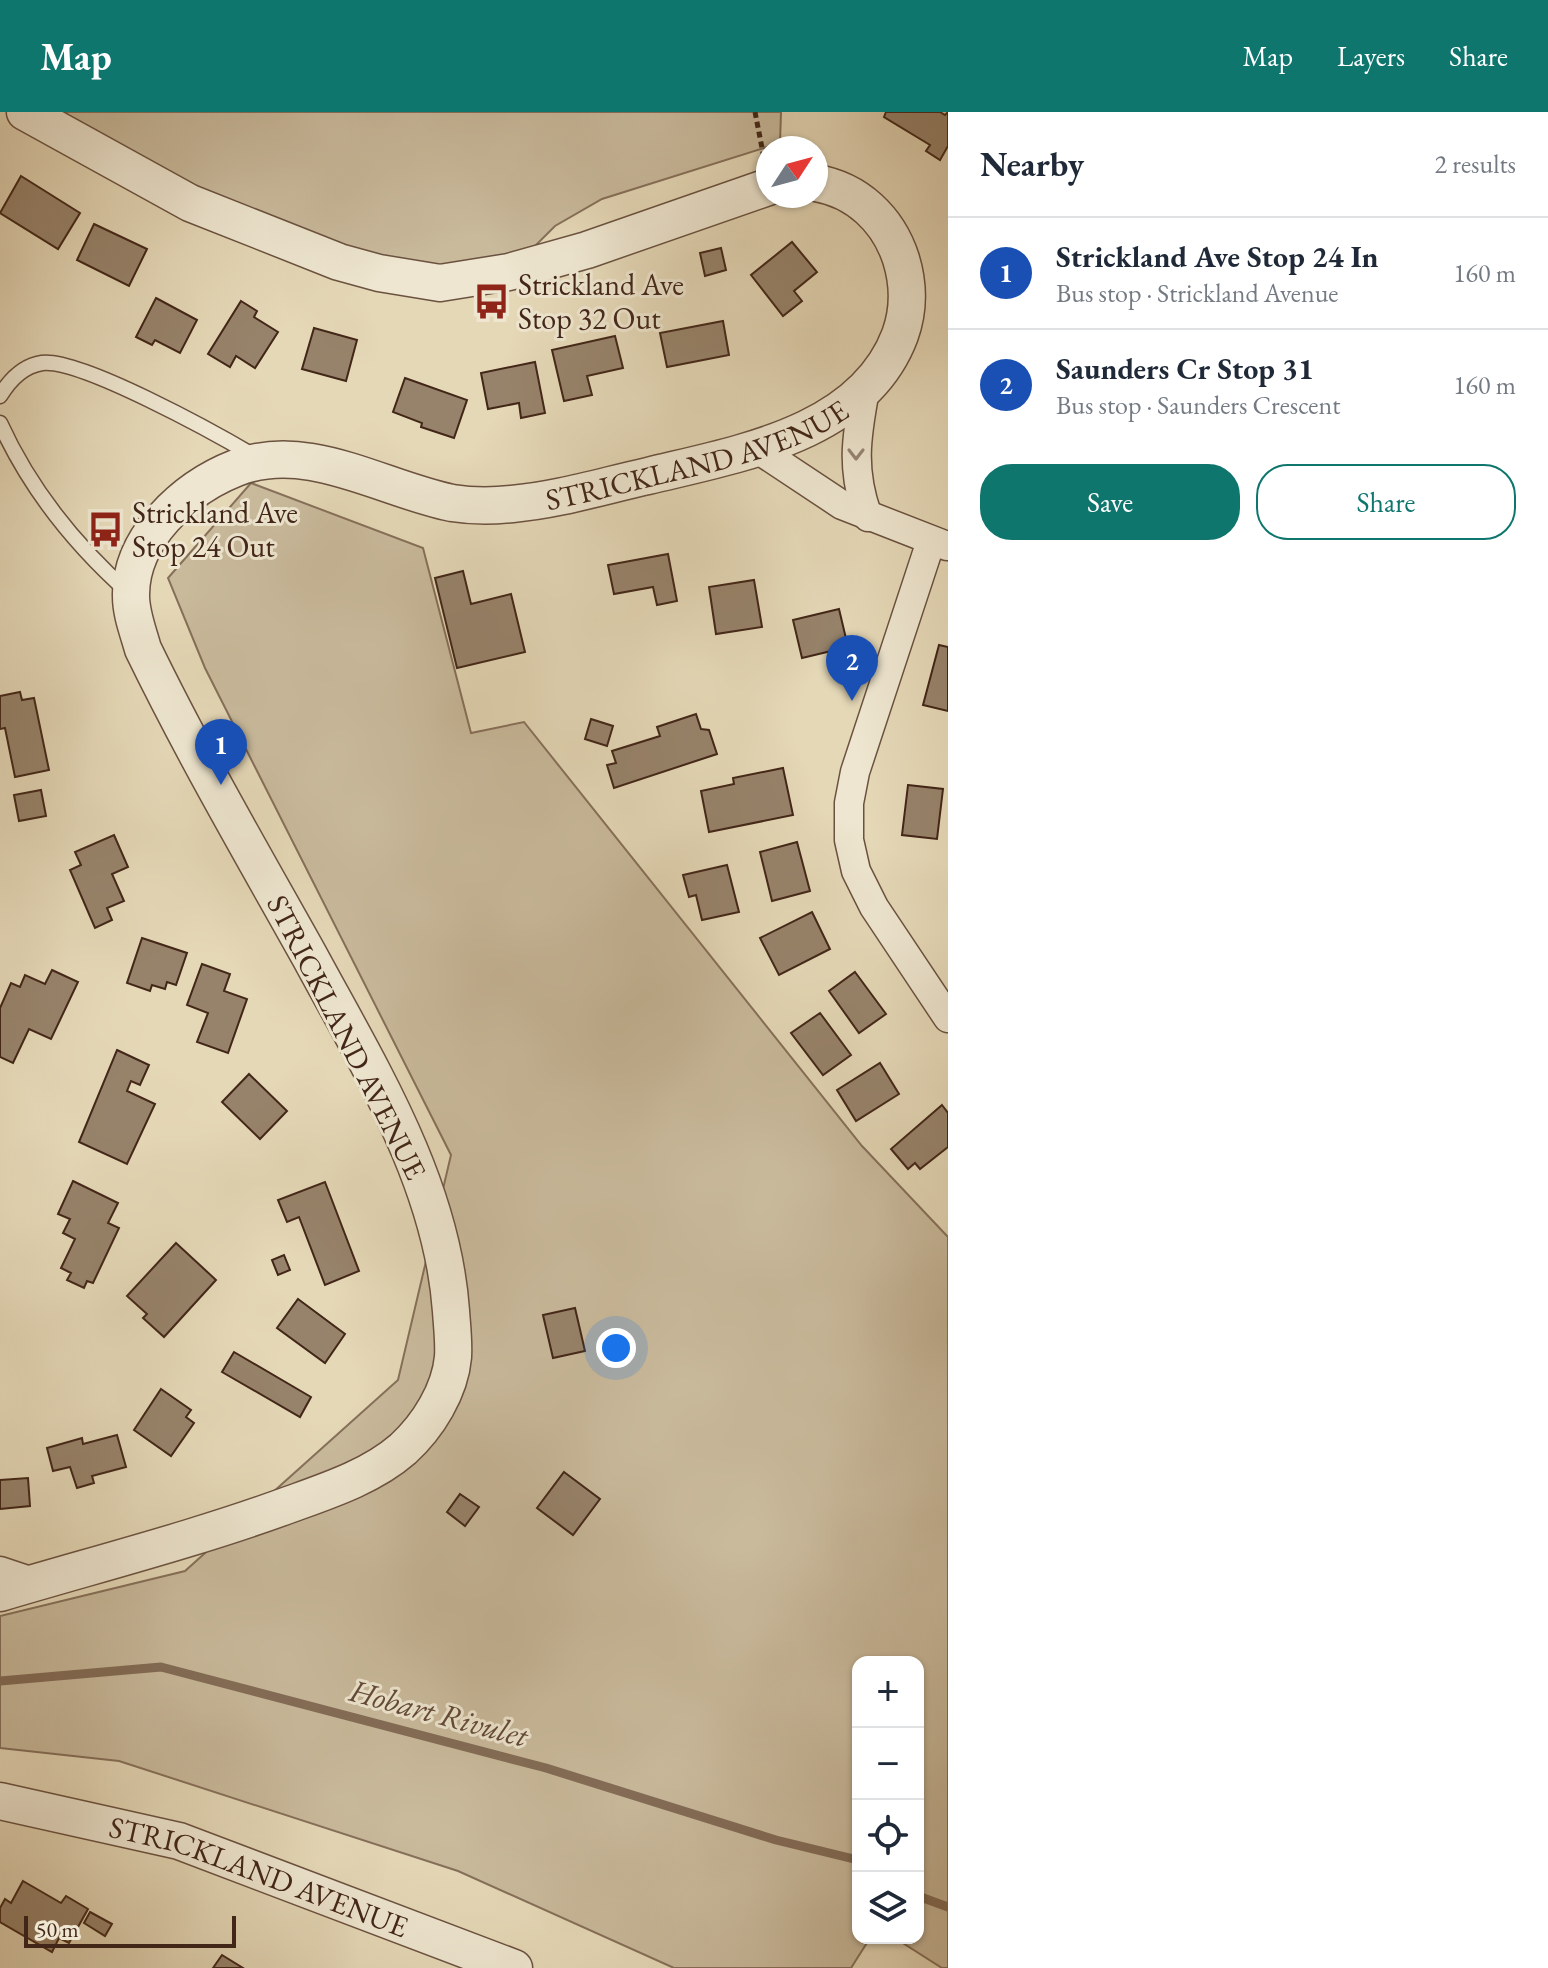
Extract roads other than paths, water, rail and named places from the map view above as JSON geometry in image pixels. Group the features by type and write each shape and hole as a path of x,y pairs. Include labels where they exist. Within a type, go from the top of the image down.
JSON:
{"street":[{"path":"25,112 190,203 339,262 379,273 440,283 509,272 587,250 756,177"},
{"name":"STRICKLAND AVENUE","path":"0,1593 252,1519 378,1467 404,1448 428,1419 446,1387 453,1358 450,1293 445,1262 431,1207 416,1167 365,1057 143,649 132,614 131,594 132,576 140,552 166,516 208,483 261,460 298,460 429,497 483,505 542,501 756,448 808,427 840,409 876,379 893,353 905,322 908,296 898,248 884,225 868,207 828,185"},
{"path":"865,390 856,439 856,461 858,489 868,517"},
{"path":"756,448 815,489 868,517 940,544 865,739 849,803 849,840 856,871 874,907 948,1018"},
{"path":"910,961 948,1002"},
{"path":"0,1571 36,1583"},
{"name":"STRICKLAND AVENUE","path":"0,1801 179,1841 514,1968"}],"lane":[{"name":"STRICKLAND AVENUE","path":"0,396 12,379 26,369 43,363 62,366 102,380 198,423 261,460"},
{"path":"0,423 27,473 57,518 93,561 131,594"}],"waterway":[{"name":"Hobart Rivulet","path":"0,1681 161,1667 546,1768 776,1840 852,1859"},
{"name":"Hobart Rivulet","path":"924,1898 948,1907"}],"place":[{"name":"Strickland Ave Stop 32 Out","path":"492,301"},
{"name":"Strickland Ave Stop 24 Out","path":"106,529"},
{"name":"Saunders Cr Stop 31","path":"852,701"},
{"name":"Strickland Ave Stop 24 In","path":"221,785"}]}
